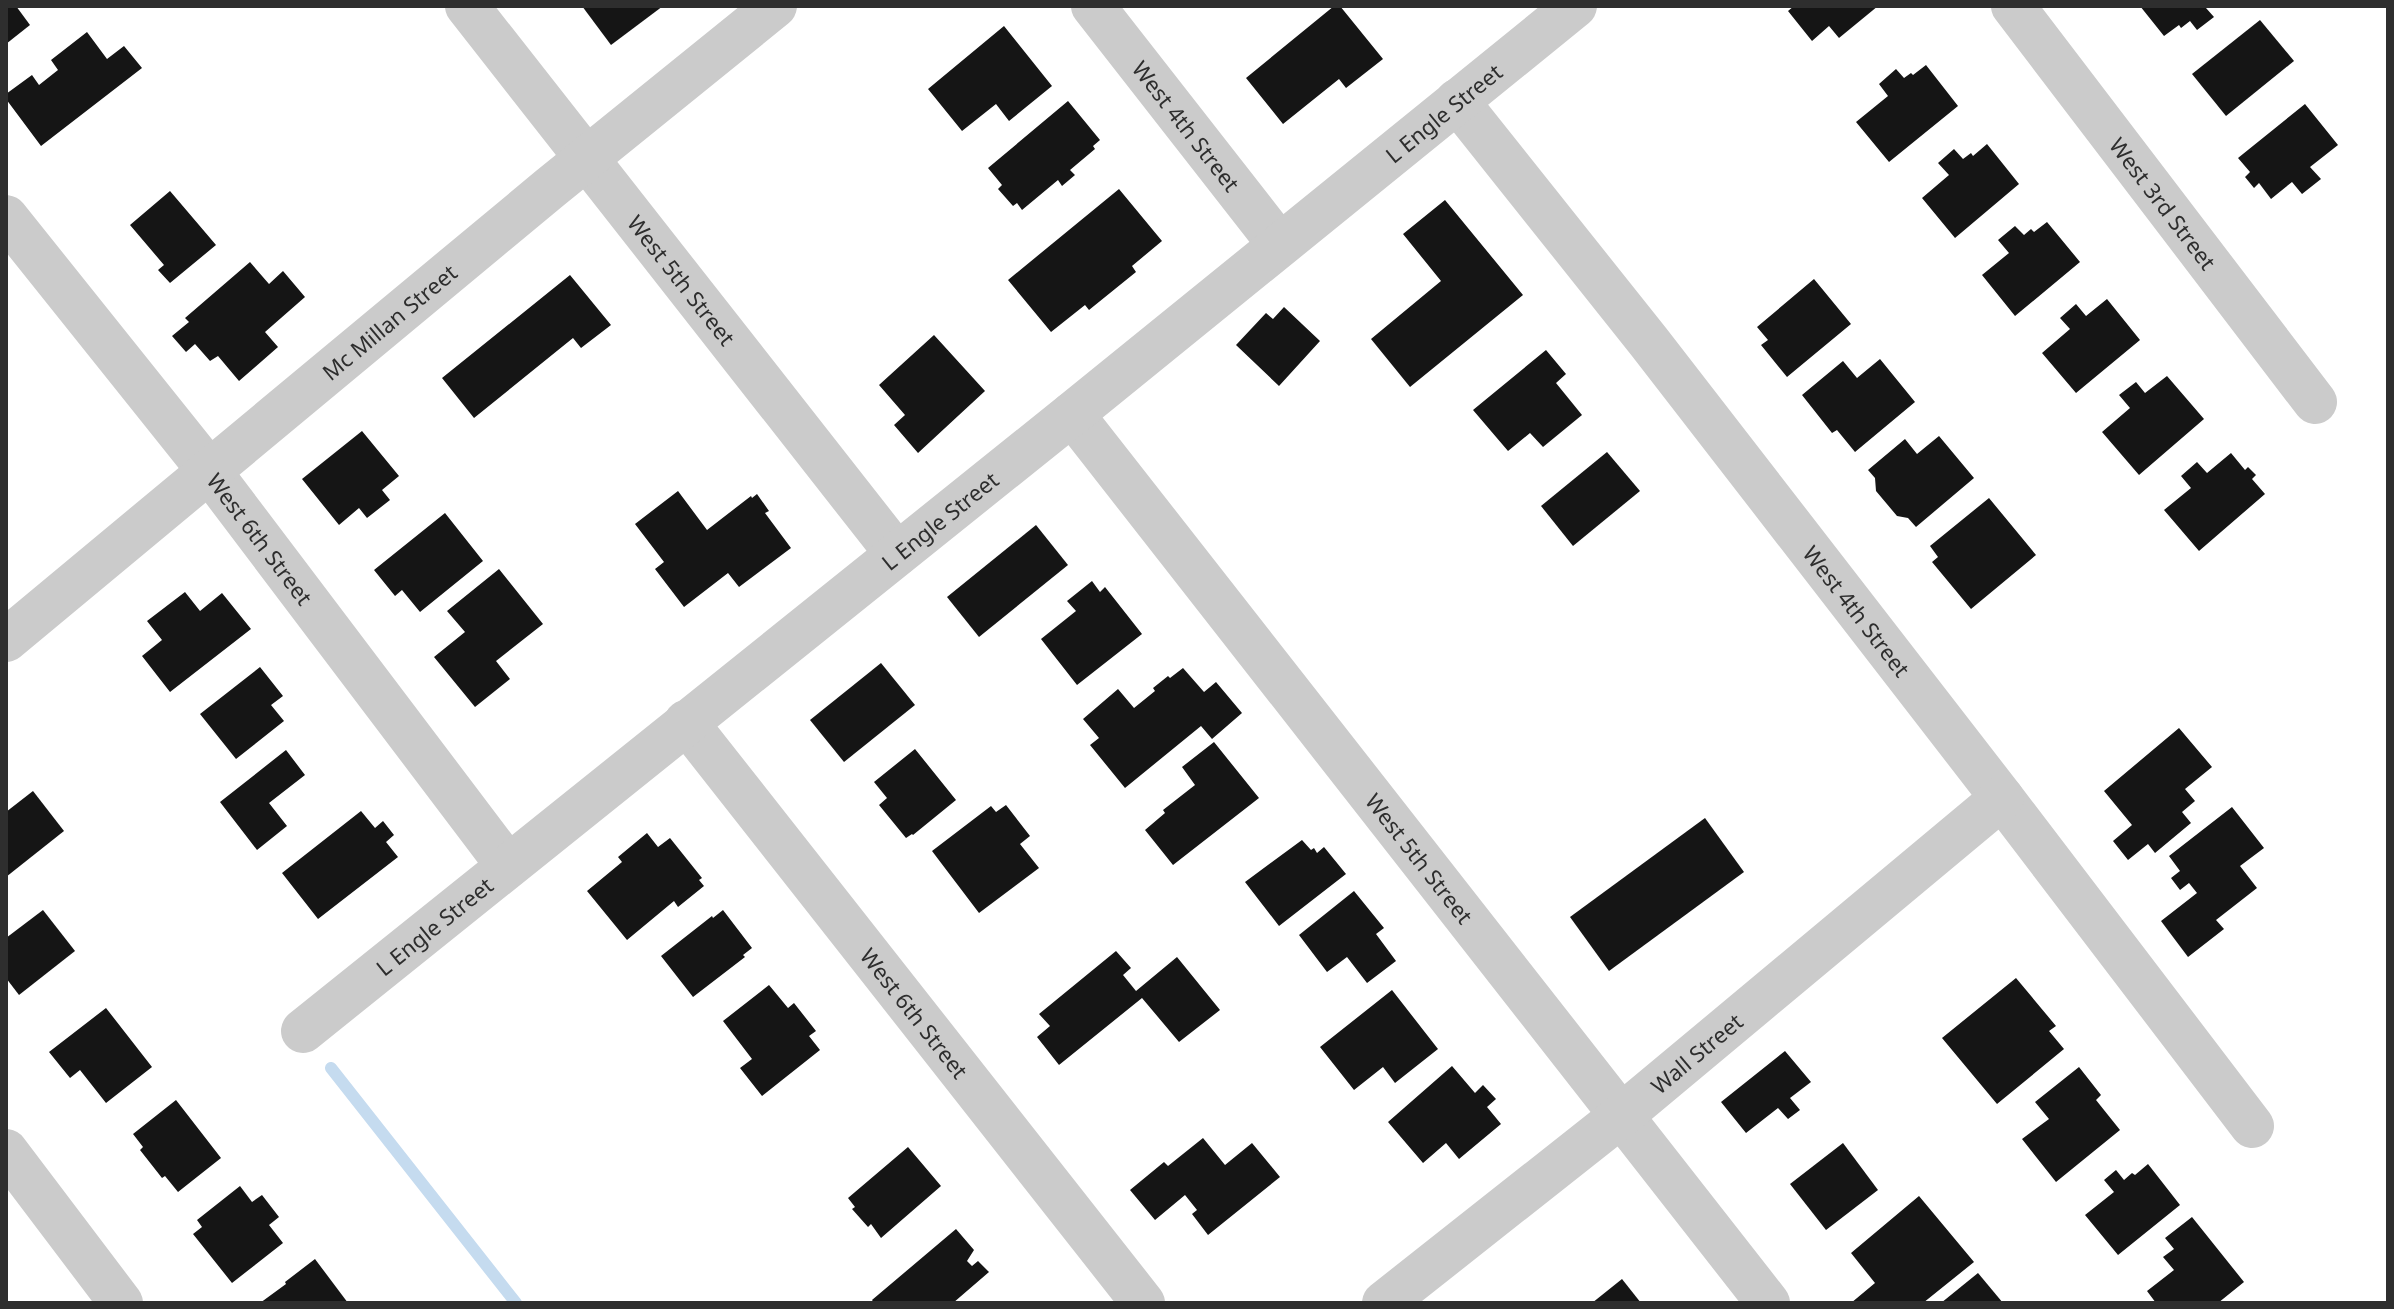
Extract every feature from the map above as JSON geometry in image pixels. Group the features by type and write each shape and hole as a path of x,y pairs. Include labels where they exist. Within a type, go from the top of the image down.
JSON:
{"street":[{"name":"West 5th Street","path":"467,6 897,554"},
{"name":"Mc Millan Street","path":"6,640 587,157 775,6"},
{"name":"West 4th Street","path":"1093,6 1279,244"},
{"name":"L Engle Street","path":"303,1031 1575,6"},
{"name":"West 3rd Street","path":"2013,6 2315,402"},
{"name":"West 4th Street","path":"1457,101 1649,342 2252,1126"},
{"name":"West 6th Street","path":"6,217 210,472 508,866"},
{"name":"West 5th Street","path":"1072,414 1768,1303"},
{"name":"West 6th Street","path":"686,722 1143,1303"},
{"name":"Wall Street","path":"1384,1303 1622,1115 2002,798"},
{"path":"6,1151 121,1303"}],"building":[{"path":"6,6 16,6 30,25 6,44"},
{"path":"582,6 663,6 611,45"},
{"path":"1334,6 1340,6 1383,59 1346,88 1339,79 1283,124 1246,78"},
{"path":"1794,6 1878,6 1839,38 1829,26 1812,41 1788,11"},
{"path":"2140,6 2208,6 2206,8 2214,17 2197,30 2190,21 2164,36"},
{"path":"2260,20 2294,61 2226,116 2192,74"},
{"path":"1004,26 1052,86 1009,121 996,104 962,131 928,89"},
{"path":"87,32 107,59 124,46 142,68 41,146 6,99 6,94 32,75 39,85 58,70 51,60"},
{"path":"1926,65 1958,106 1889,162 1856,122 1888,96 1879,84 1896,69 1904,78"},
{"path":"1068,101 1100,140 1093,146 1095,149 1070,170 1075,175 1062,186 1058,180 1022,210 1017,203 1013,206 998,189 1002,185 988,168"},
{"path":"2305,104 2338,145 2310,167 2321,179 2302,194 2292,182 2271,199 2259,183 2254,188 2245,177 2250,172 2238,158"},
{"path":"1987,144 2019,184 1955,238 1922,198 1949,175 1938,163 1954,149 1963,159 1971,153 1973,156"},
{"path":"1119,189 1162,241 1132,266 1136,272 1089,310 1085,305 1051,332 1008,280"},
{"path":"170,191 216,245 170,283 158,270 164,265 130,225"},
{"path":"1445,200 1523,295 1410,387 1371,339 1441,281 1403,234"},
{"path":"2047,222 2080,262 2015,316 1982,275 2009,253 1998,240 2015,226 2024,235"},
{"path":"250,262 269,284 283,271 305,297 265,332 278,347 239,381 218,356 210,361 195,344 186,352 172,336 189,322 185,318"},
{"path":"570,275 611,325 581,348 573,338 474,418 442,378"},
{"path":"1814,279 1851,324 1787,377 1761,345 1768,340 1757,327"},
{"path":"2107,299 2140,340 2076,393 2042,353 2070,329 2060,318 2076,304 2086,316"},
{"path":"1284,307 1320,341 1279,386 1236,345 1266,313 1273,319"},
{"path":"934,335 985,391 918,453 894,425 905,415 879,385"},
{"path":"1546,350 1566,374 1556,383 1582,415 1543,447 1530,433 1508,451 1473,410"},
{"path":"1880,359 1915,402 1855,452 1837,430 1832,433 1802,395 1843,361 1857,378"},
{"path":"2167,376 2204,419 2139,475 2102,432 2130,408 2119,395 2136,382 2145,393"},
{"path":"362,431 399,476 382,490 390,500 367,518 359,508 339,525 302,479"},
{"path":"1939,436 1974,478 1916,527 1908,518 1897,516 1876,491 1875,478 1868,470 1905,439 1917,454"},
{"path":"1607,452 1640,491 1573,546 1541,506"},
{"path":"2231,453 2245,470 2248,467 2256,475 2252,479 2265,494 2199,551 2164,510 2191,488 2181,476 2197,462 2207,473"},
{"path":"678,491 707,530 757,494 769,511 765,513 791,548 739,587 728,573 684,607 655,569 664,562 635,524"},
{"path":"1989,498 2036,555 1971,609 1932,562 1938,557 1930,546"},
{"path":"445,513 483,561 420,612 402,590 395,596 374,570"},
{"path":"1036,525 1068,565 979,637 947,597"},
{"path":"499,569 543,624 496,661 510,679 475,707 434,657 465,632 447,611"},
{"path":"1092,581 1100,592 1105,587 1142,634 1077,685 1041,639 1076,611 1067,601"},
{"path":"185,592 200,611 222,593 251,629 170,692 142,656 162,640 147,621"},
{"path":"881,663 915,705 844,762 810,720"},
{"path":"260,667 283,696 271,705 284,721 236,759 200,714"},
{"path":"1183,668 1204,692 1216,682 1242,713 1212,739 1201,726 1125,788 1090,745 1099,738 1083,719 1118,689 1134,708 1155,691 1153,688"},
{"path":"2179,728 2212,767 2185,789 2195,801 2182,812 2191,823 2155,853 2148,844 2128,860 2113,841 2132,825 2104,791"},
{"path":"1214,742 1259,798 1173,865 1145,830 1165,813 1163,810 1195,785 1182,767"},
{"path":"915,749 956,800 906,838 879,805 887,798 874,782"},
{"path":"286,750 305,775 269,803 287,826 257,850 220,802"},
{"path":"33,791 64,831 6,877 6,812"},
{"path":"1006,805 1030,836 1020,844 1039,868 979,913 932,851 991,806 996,812"},
{"path":"2232,807 2264,848 2240,866 2257,888 2216,920 2224,929 2188,957 2161,921 2197,893 2189,883 2180,890 2171,878 2180,871 2169,856"},
{"path":"361,811 375,828 383,821 394,835 386,842 398,857 318,919 282,873"},
{"path":"1705,818 1744,872 1609,971 1570,917"},
{"path":"647,833 658,847 670,838 702,878 699,880 704,886 678,907 674,901 627,940 587,891 622,862 618,857"},
{"path":"1302,840 1317,853 1324,847 1346,874 1279,926 1245,882"},
{"path":"1354,891 1384,928 1376,934 1396,961 1367,983 1347,957 1327,972 1299,935"},
{"path":"43,910 75,951 19,995 6,978 6,938"},
{"path":"723,910 752,948 743,955 745,957 693,997 661,956"},
{"path":"1116,951 1131,968 1123,975 1136,991 1177,957 1220,1010 1179,1042 1142,998 1059,1065 1037,1037 1050,1026 1039,1014"},
{"path":"2016,978 2056,1026 2049,1031 2064,1049 1997,1104 1942,1038"},
{"path":"769,985 788,1008 794,1003 816,1031 809,1036 820,1050 762,1096 740,1068 752,1059 723,1021"},
{"path":"1392,990 1438,1049 1395,1083 1383,1067 1354,1090 1320,1047"},
{"path":"106,1008 152,1067 106,1103 80,1070 70,1078 49,1052"},
{"path":"1785,1051 1811,1082 1790,1098 1800,1110 1788,1119 1778,1108 1746,1133 1721,1102"},
{"path":"1452,1066 1475,1093 1483,1085 1496,1099 1487,1107 1501,1124 1459,1159 1446,1143 1423,1163 1388,1122"},
{"path":"2079,1067 2101,1095 2096,1100 2120,1130 2056,1182 2022,1139 2049,1119 2035,1102"},
{"path":"176,1100 221,1158 178,1192 165,1176 162,1178 140,1150 143,1147 133,1134"},
{"path":"1203,1138 1225,1165 1252,1143 1280,1177 1208,1235 1192,1214 1197,1210 1185,1195 1155,1220 1130,1190 1164,1162 1168,1166"},
{"path":"1843,1143 1878,1190 1826,1230 1790,1184"},
{"path":"908,1147 941,1186 881,1238 871,1224 868,1227 852,1209 855,1207 848,1198"},
{"path":"2148,1164 2180,1205 2118,1255 2085,1215 2114,1192 2104,1180 2116,1170 2124,1180"},
{"path":"240,1186 252,1202 262,1195 279,1217 269,1225 283,1243 232,1283 193,1234 202,1227 197,1220"},
{"path":"1919,1196 1974,1262 1923,1303 1851,1303 1875,1283 1851,1253"},
{"path":"2192,1217 2244,1282 2218,1303 2156,1303 2147,1291 2174,1270 2163,1257 2174,1249 2165,1238"},
{"path":"956,1229 974,1250 967,1261 972,1266 978,1261 989,1272 953,1303 874,1303 872,1300"},
{"path":"315,1259 348,1303 260,1303 286,1284"},
{"path":"1978,1273 2003,1303 1941,1303"},
{"path":"1622,1279 1641,1303 1592,1303"}],"waterway":[{"path":"331,1068 516,1303"}]}
